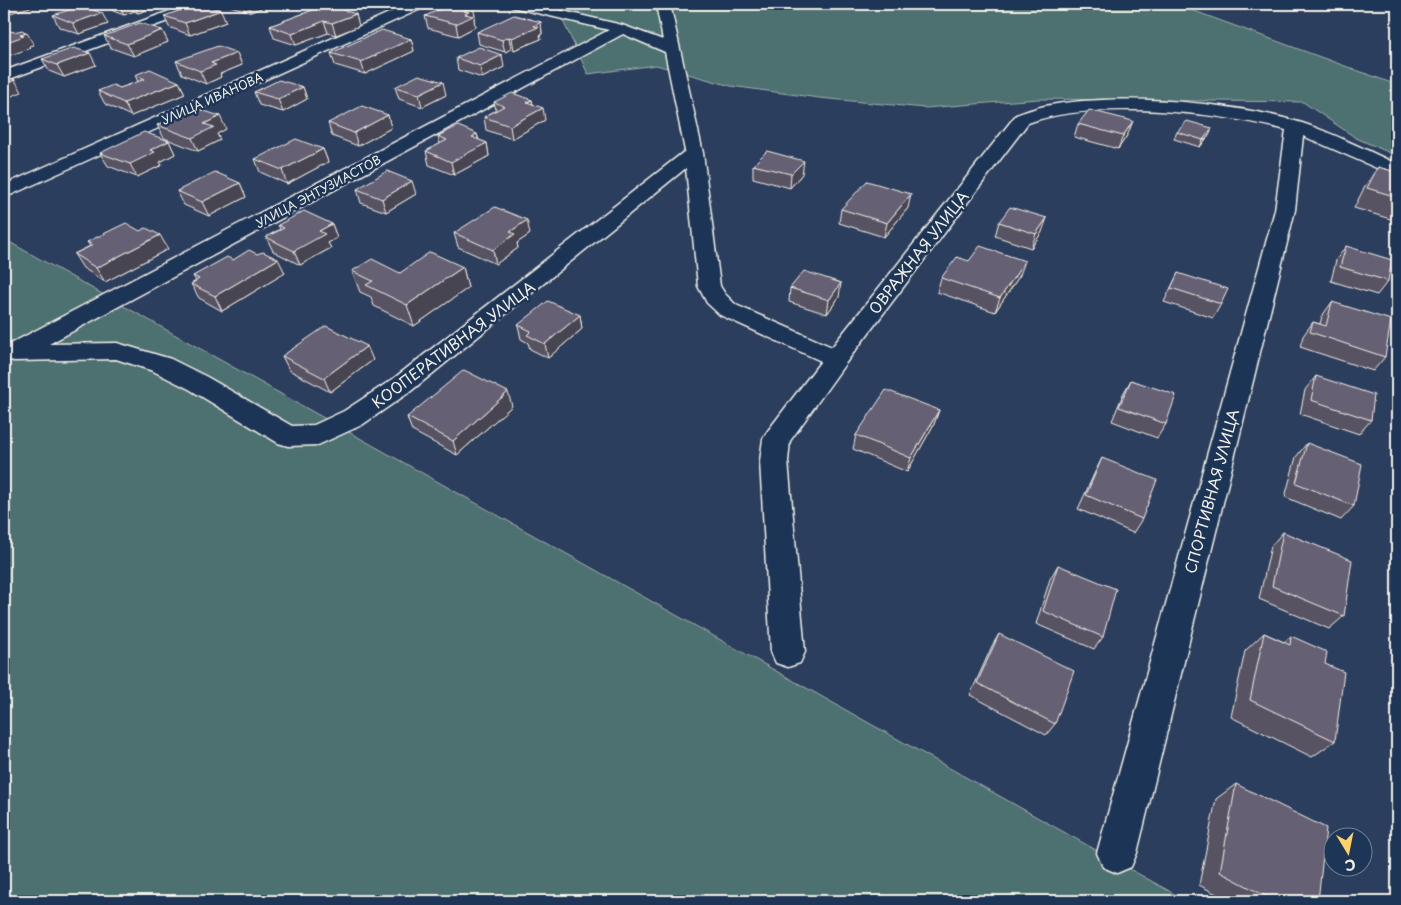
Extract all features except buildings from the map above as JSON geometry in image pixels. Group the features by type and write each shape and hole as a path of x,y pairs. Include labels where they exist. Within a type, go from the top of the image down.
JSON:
{"street":[{"path":"4,76 200,4"},
{"name":"УЛИЦА ИВАНОВА","path":"4,192 420,4"},
{"path":"517,4 622,29 672,49"},
{"path":"663,4 694,153 709,286 715,298 728,310 836,358"},
{"name":"УЛИЦА ЭНТУЗИАСТОВ","path":"14,352 622,29"},
{"name":"ОВРАЖНАЯ УЛИЦА","path":"788,652 774,462 777,438 836,358 1022,119 1032,112 1071,106 1150,107 1238,115 1295,127 1397,171"},
{"name":"СПОРТИВНАЯ УЛИЦА","path":"1117,853 1285,210 1295,127"},
{"name":"КООПЕРАТИВНАЯ УЛИЦА","path":"14,352 117,351 171,370 198,383 288,436 318,435 353,418 402,386 694,153"}],"green space":[{"path":"502,4 1175,4 1397,85 1397,156 1356,138 1303,102 1038,99 925,108 819,98 731,86 656,65 588,74 562,19"},
{"path":"4,239 1187,901 4,901"}]}
